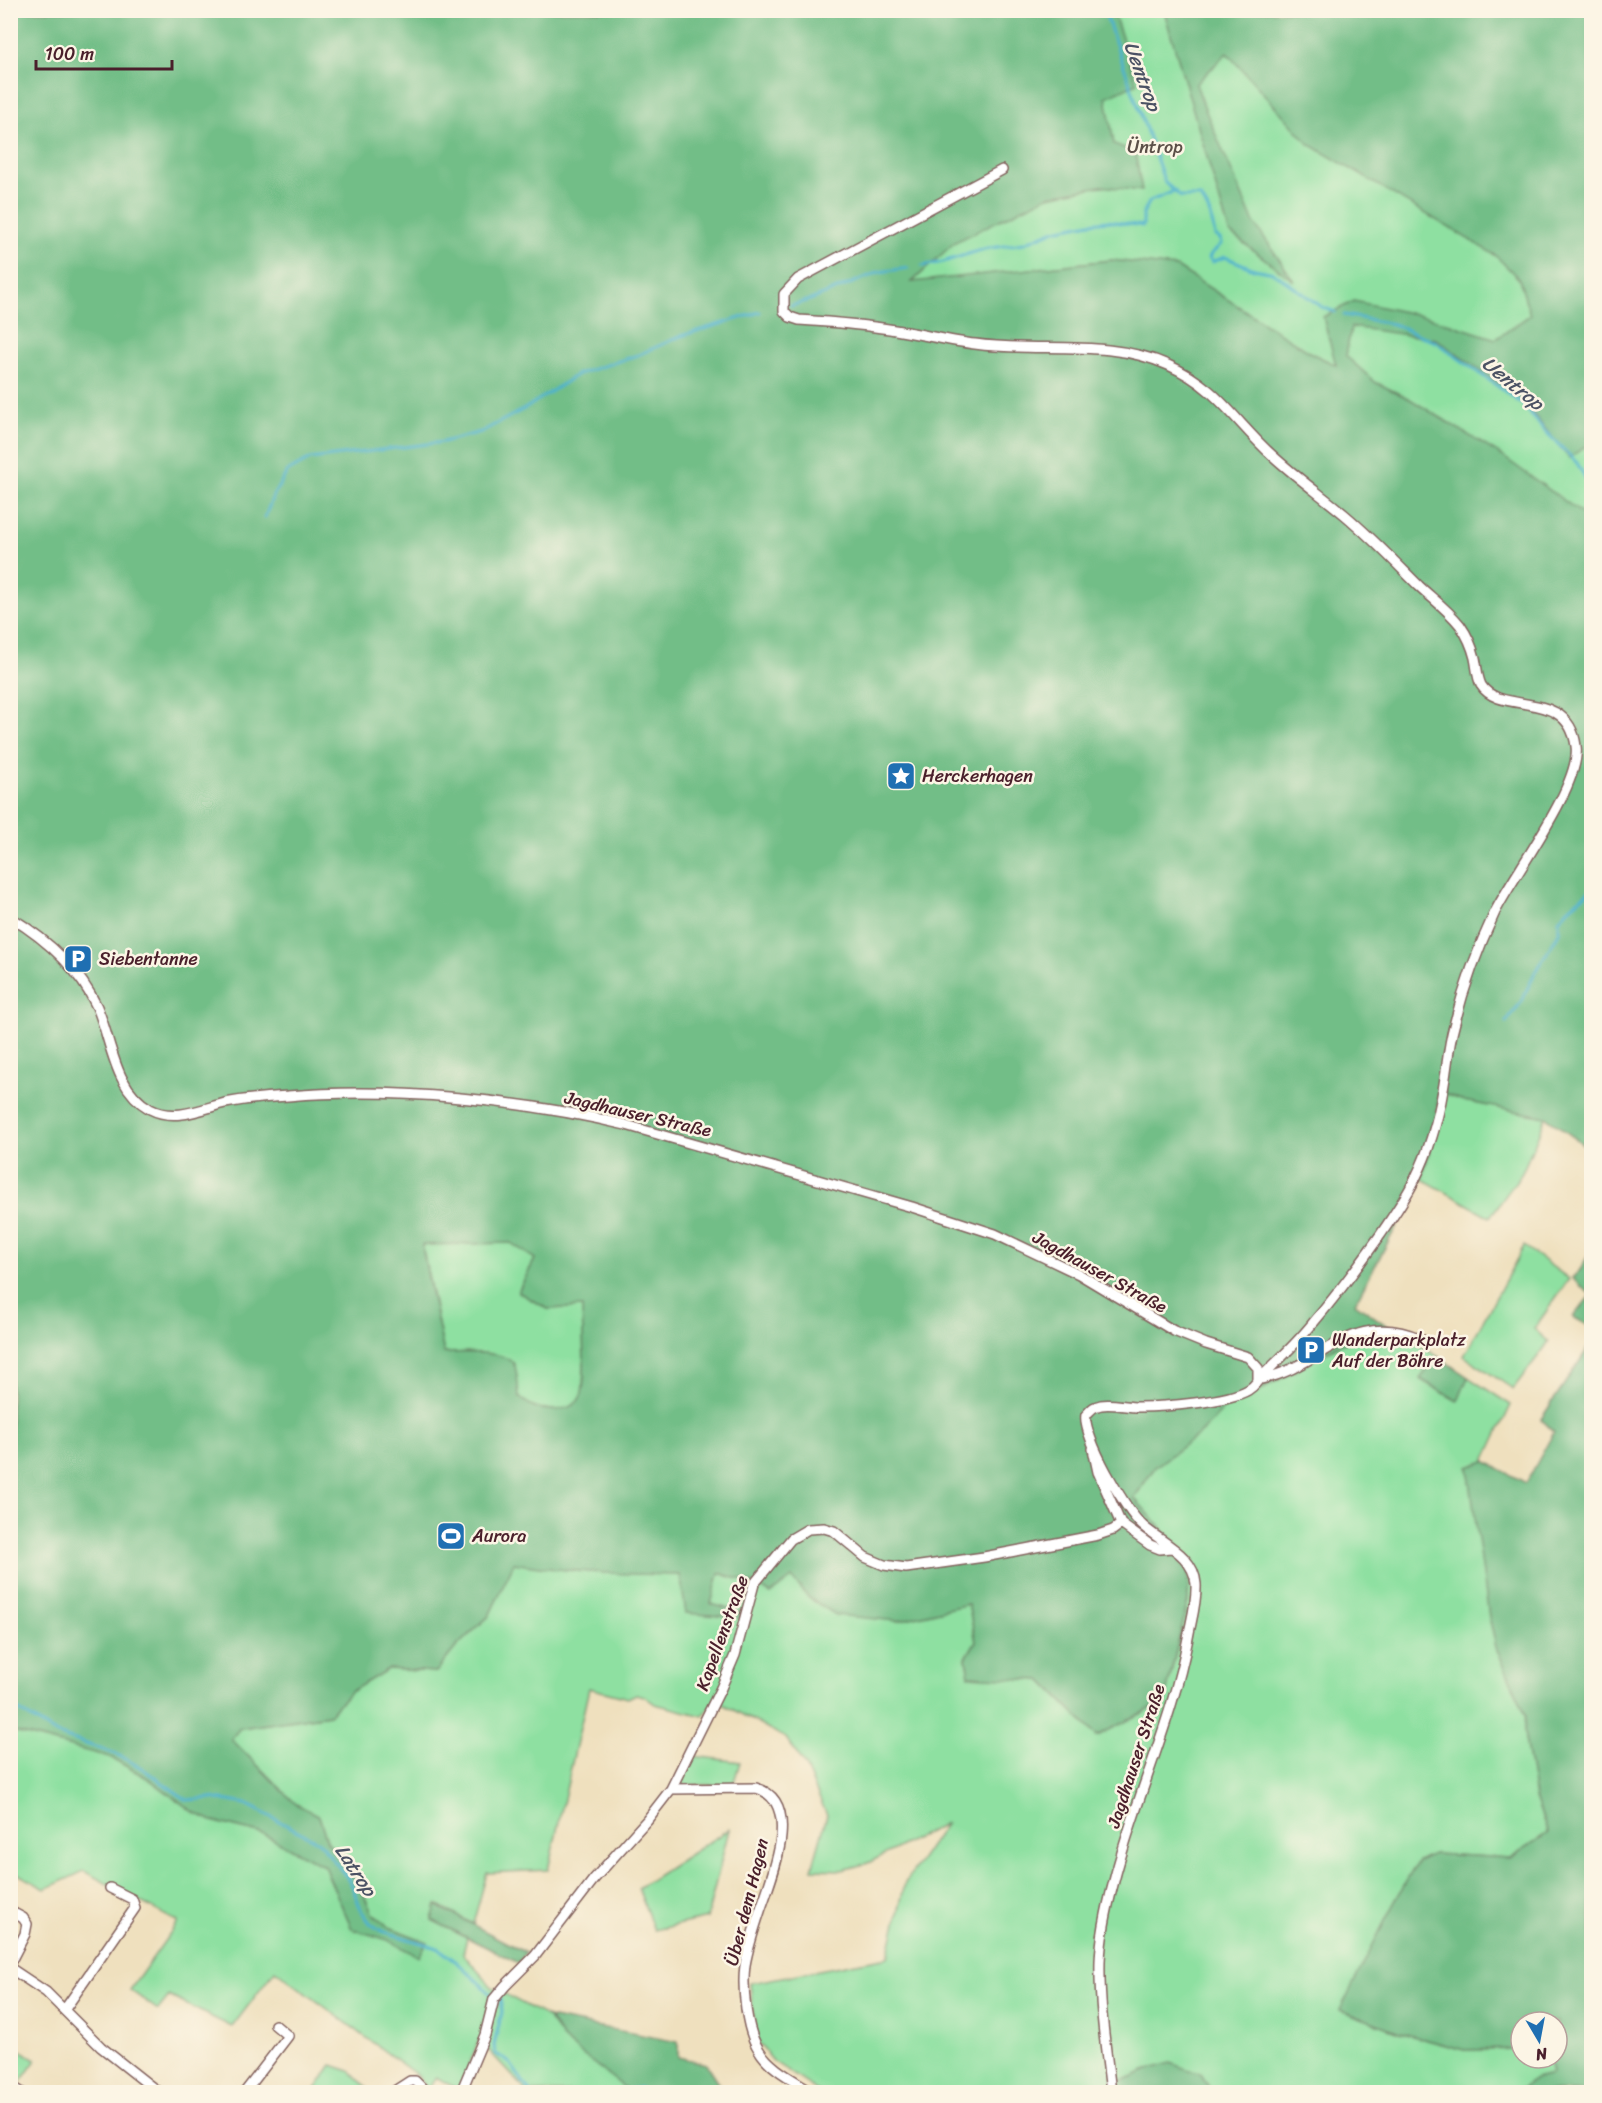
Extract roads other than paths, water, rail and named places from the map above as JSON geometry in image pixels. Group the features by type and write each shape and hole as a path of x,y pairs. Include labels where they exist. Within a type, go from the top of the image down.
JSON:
{"street":[{"path":"1002,170 798,279 784,294 784,311 790,317 799,320 875,327 974,344 1007,347 1040,346 1138,354 1167,364 1197,380 1221,400 1264,448 1300,480 1346,515 1452,616 1467,636 1474,655 1478,677 1487,692 1553,711 1561,716 1570,727 1576,743 1576,759 1564,792 1500,903 1473,962 1453,1028 1440,1105 1414,1182 1332,1301 1274,1366 1258,1379"},
{"name":"Jagdhauser Straße","path":"10,916 48,944 81,981 97,1008 124,1083 136,1098 153,1110 177,1115 256,1098 333,1094 456,1099 591,1116 912,1207 994,1234 1028,1248 1079,1274 1180,1334 1248,1357 1258,1368 1258,1379 1254,1386 1244,1392 1210,1400 1148,1407 1106,1405 1094,1408 1086,1415 1085,1423 1094,1447 1134,1517 1142,1526 1184,1558 1191,1568 1196,1584 1196,1597 1184,1660 1172,1705 1125,1843 1105,1918 1100,1960 1102,2012 1111,2092"},
{"path":"1258,1379 1286,1372 1337,1342 1354,1335 1381,1330 1411,1334 1421,1339"},
{"path":"1094,1447 1093,1456 1098,1472 1121,1524 1150,1545 1160,1549 1171,1548"},
{"name":"Kapellenstraße","path":"461,2092 485,2035 494,1999 535,1956 594,1879 647,1820 670,1789 708,1716 730,1666 753,1584 796,1534 813,1528 830,1529 858,1553 871,1560 891,1567 916,1568 1098,1535 1113,1530 1121,1524"},
{"name":"Über dem Hagen","path":"670,1789 756,1788 767,1793 776,1803 780,1812 781,1839 774,1869 750,1940 745,1965 747,2011 755,2043 761,2054 774,2067 813,2092"},
{"path":"65,2009 135,1908 132,1899 110,1888"},
{"path":"10,1911 23,1918 27,1924 25,1934 10,1963"},
{"path":"10,1968 46,1992 101,2047 158,2092"},
{"path":"245,2092 288,2036 275,2025"},
{"path":"393,2092 410,2080 415,2081 426,2092"},
{"path":"10,2085 21,2092"}],"waterway":[{"name":"Uentrop","path":"1104,10 1165,183 1181,197 1200,197 1208,210 1215,236 1220,239 1221,244 1209,257 1212,262 1225,257 1254,269 1274,273 1322,307 1335,312"},
{"path":"922,266 984,249 1024,243 1055,230 1090,223 1108,221 1143,226 1143,213 1150,201 1175,191"},
{"path":"791,306 879,272 908,268"},
{"path":"265,517 273,496 287,472 310,459 443,442 481,432 526,408 578,374 638,355 681,336 760,312"},
{"name":"Uentrop","path":"1344,315 1393,324 1436,342 1521,403 1577,463 1586,479 1592,505"},
{"path":"1506,1022 1522,1001 1535,972 1559,933 1559,920 1568,909 1592,889"},
{"name":"Latrop","path":"10,1708 18,1710 57,1734 116,1754 140,1767 187,1800 211,1798 246,1804 319,1842 350,1881 362,1912 371,1924 382,1931 438,1948 491,1994 500,1998 502,2012 494,2045 495,2053 510,2063 530,2092"},
{"name":"Latrop","path":"627,2092 640,2088 645,2092"}],"place":[{"name":"Herckerhagen","path":"901,776"},
{"name":"Siebentanne","path":"78,959"},
{"name":"Wanderparkplatz Auf der Böhre","path":"1311,1350"},
{"name":"Aurora","path":"451,1536"}],"park label":[{"name":"Üntrop","path":"1155,147"}]}
